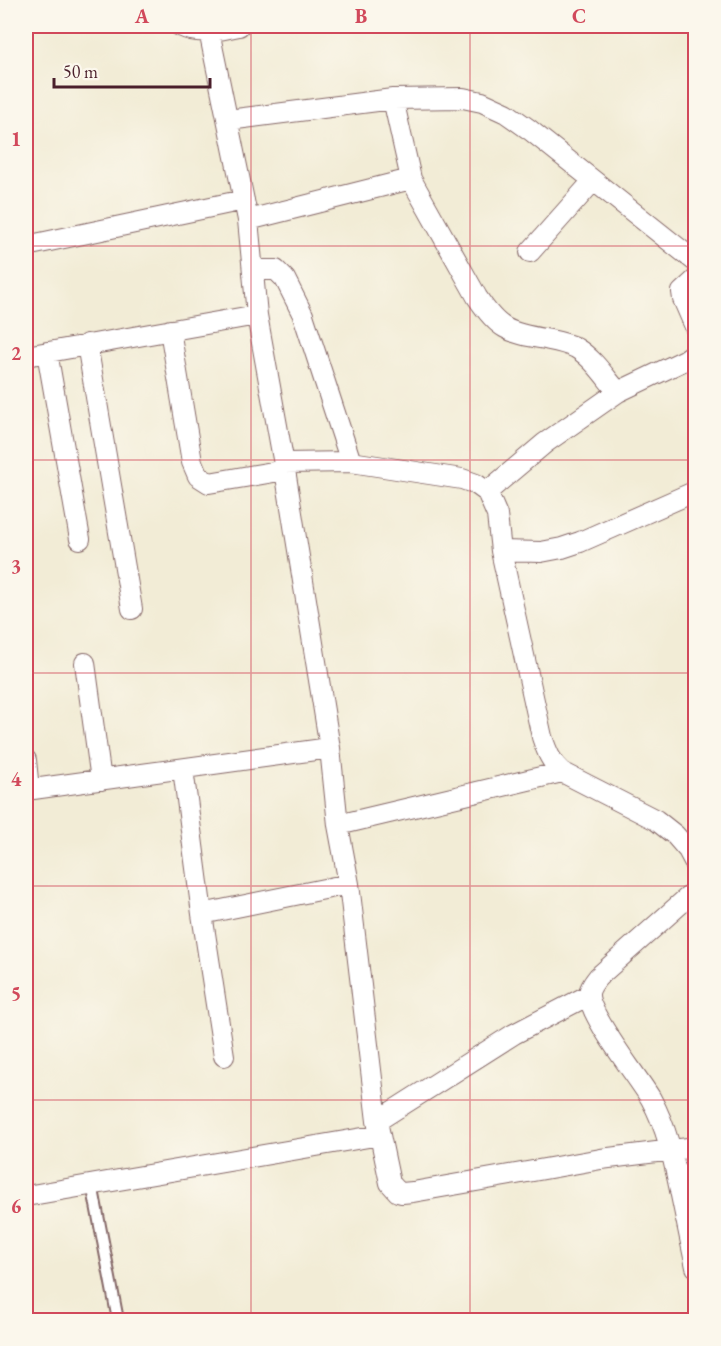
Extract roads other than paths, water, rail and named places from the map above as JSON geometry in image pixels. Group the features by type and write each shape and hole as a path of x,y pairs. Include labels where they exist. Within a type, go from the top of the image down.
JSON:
{"street":[{"path":"180,26 194,31 239,26"},
{"path":"209,29 248,220 257,315 285,466 330,748 338,825 349,884 379,1128 390,1182 398,1192 402,1193 601,1159 696,1147"},
{"path":"228,120 393,99 463,98 482,102 506,113 530,130 696,262"},
{"path":"393,99 411,179 477,297 495,322 521,335 560,342 575,348 590,359 618,392"},
{"path":"248,220 411,179"},
{"path":"530,252 593,181"},
{"path":"26,246 244,200"},
{"path":"253,270 276,270 290,288 303,315 351,462"},
{"path":"696,279 682,292 696,329"},
{"path":"26,356 257,315"},
{"path":"170,330 192,462 198,476 209,483 285,466 351,462 462,479 476,484 487,492 497,515 501,552 542,737 553,764 562,772 656,820 675,835 688,850 696,865"},
{"path":"87,344 132,609"},
{"path":"47,352 80,539"},
{"path":"487,492 545,443 618,392 685,360 696,352"},
{"path":"501,552 541,552 562,548 696,491"},
{"path":"85,663 101,780"},
{"path":"26,760 27,790 330,748"},
{"path":"183,769 201,914 224,1056"},
{"path":"338,825 562,772"},
{"path":"201,914 349,884"},
{"path":"696,894 688,897 598,977 589,995 592,1009 651,1099 664,1126 672,1150 696,1267"},
{"path":"26,1196 379,1128 514,1034 589,995"}],"lane":[{"path":"92,1184 118,1320"}]}
